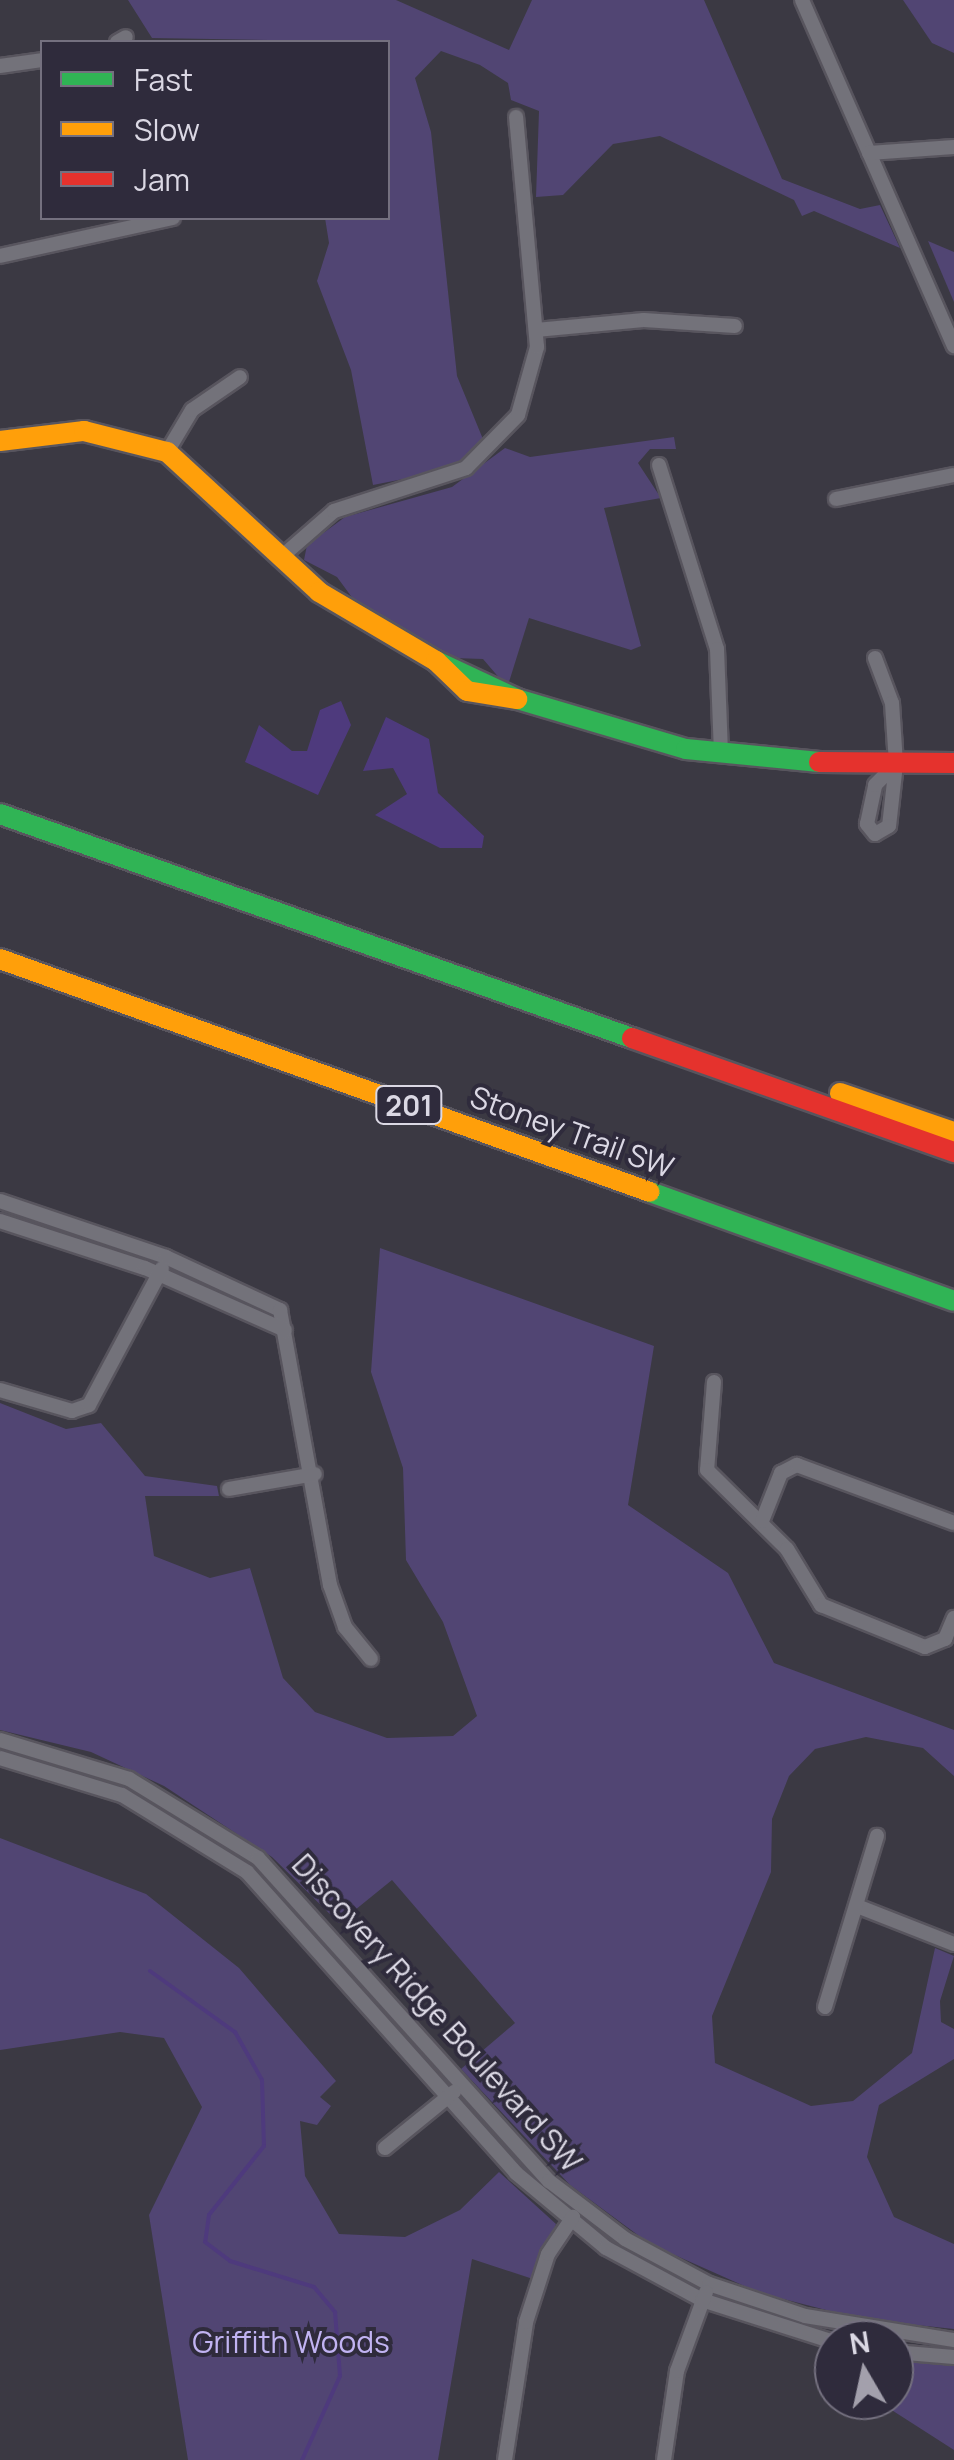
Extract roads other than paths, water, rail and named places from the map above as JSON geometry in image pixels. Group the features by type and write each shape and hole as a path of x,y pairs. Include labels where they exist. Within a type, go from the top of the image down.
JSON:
{"main road":[{"path":"0,442 84,430 167,452 279,559 331,601 436,661 468,691 517,700 721,754 896,764 954,763"},
{"path":"0,814 954,1152"},
{"name":"Stoney Trail SW","path":"0,959 954,1301"},
{"path":"454,973 567,1000 954,1132"}],"street":[{"path":"802,0 954,346"},
{"path":"0,66 40,60"},
{"path":"279,559 334,510 438,481 490,450 530,389 536,330 516,117"},
{"path":"869,154 954,147"},
{"path":"0,256 164,220"},
{"path":"536,330 644,320 735,326"},
{"path":"167,452 192,410 240,377"},
{"path":"658,465 717,649 721,754"},
{"path":"836,499 954,475"},
{"path":"875,658 892,703 896,764"},
{"path":"0,1201 166,1257 269,1301 286,1330 315,1474 334,1597 371,1659"},
{"path":"24,1229 30,1211"},
{"path":"0,1222 160,1274 286,1330"},
{"path":"0,1390 85,1408 166,1257"},
{"path":"714,1382 707,1470 762,1522 833,1615 925,1647 944,1639 954,1618"},
{"path":"762,1522 782,1474 797,1465 954,1523"},
{"path":"229,1489 315,1474"},
{"name":"Discovery Ridge Boulevard SW","path":"0,1740 129,1778 258,1858 580,2208 710,2284 805,2316 954,2340"},
{"name":"Discovery Ridge Boulevard SW","path":"0,1758 122,1794 247,1872 343,1974 448,2096 569,2222 702,2300 814,2336"},
{"path":"122,1794 129,1778"},
{"path":"825,2007 878,1836"},
{"path":"247,1872 258,1858"},
{"path":"857,1906 954,1944"},
{"path":"343,1974 357,1962"},
{"path":"385,2148 463,2084"},
{"path":"505,2460 526,2322 569,2222 580,2208"},
{"path":"664,2460 677,2371 710,2284"},
{"path":"914,2354 954,2358"}],"waterway":[{"path":"150,1971 235,2032 262,2080 264,2146 209,2215 205,2242 230,2261 314,2287 335,2312 340,2376 302,2460"}],"park label":[{"name":"Griffith Woods","path":"291,2342"}]}
